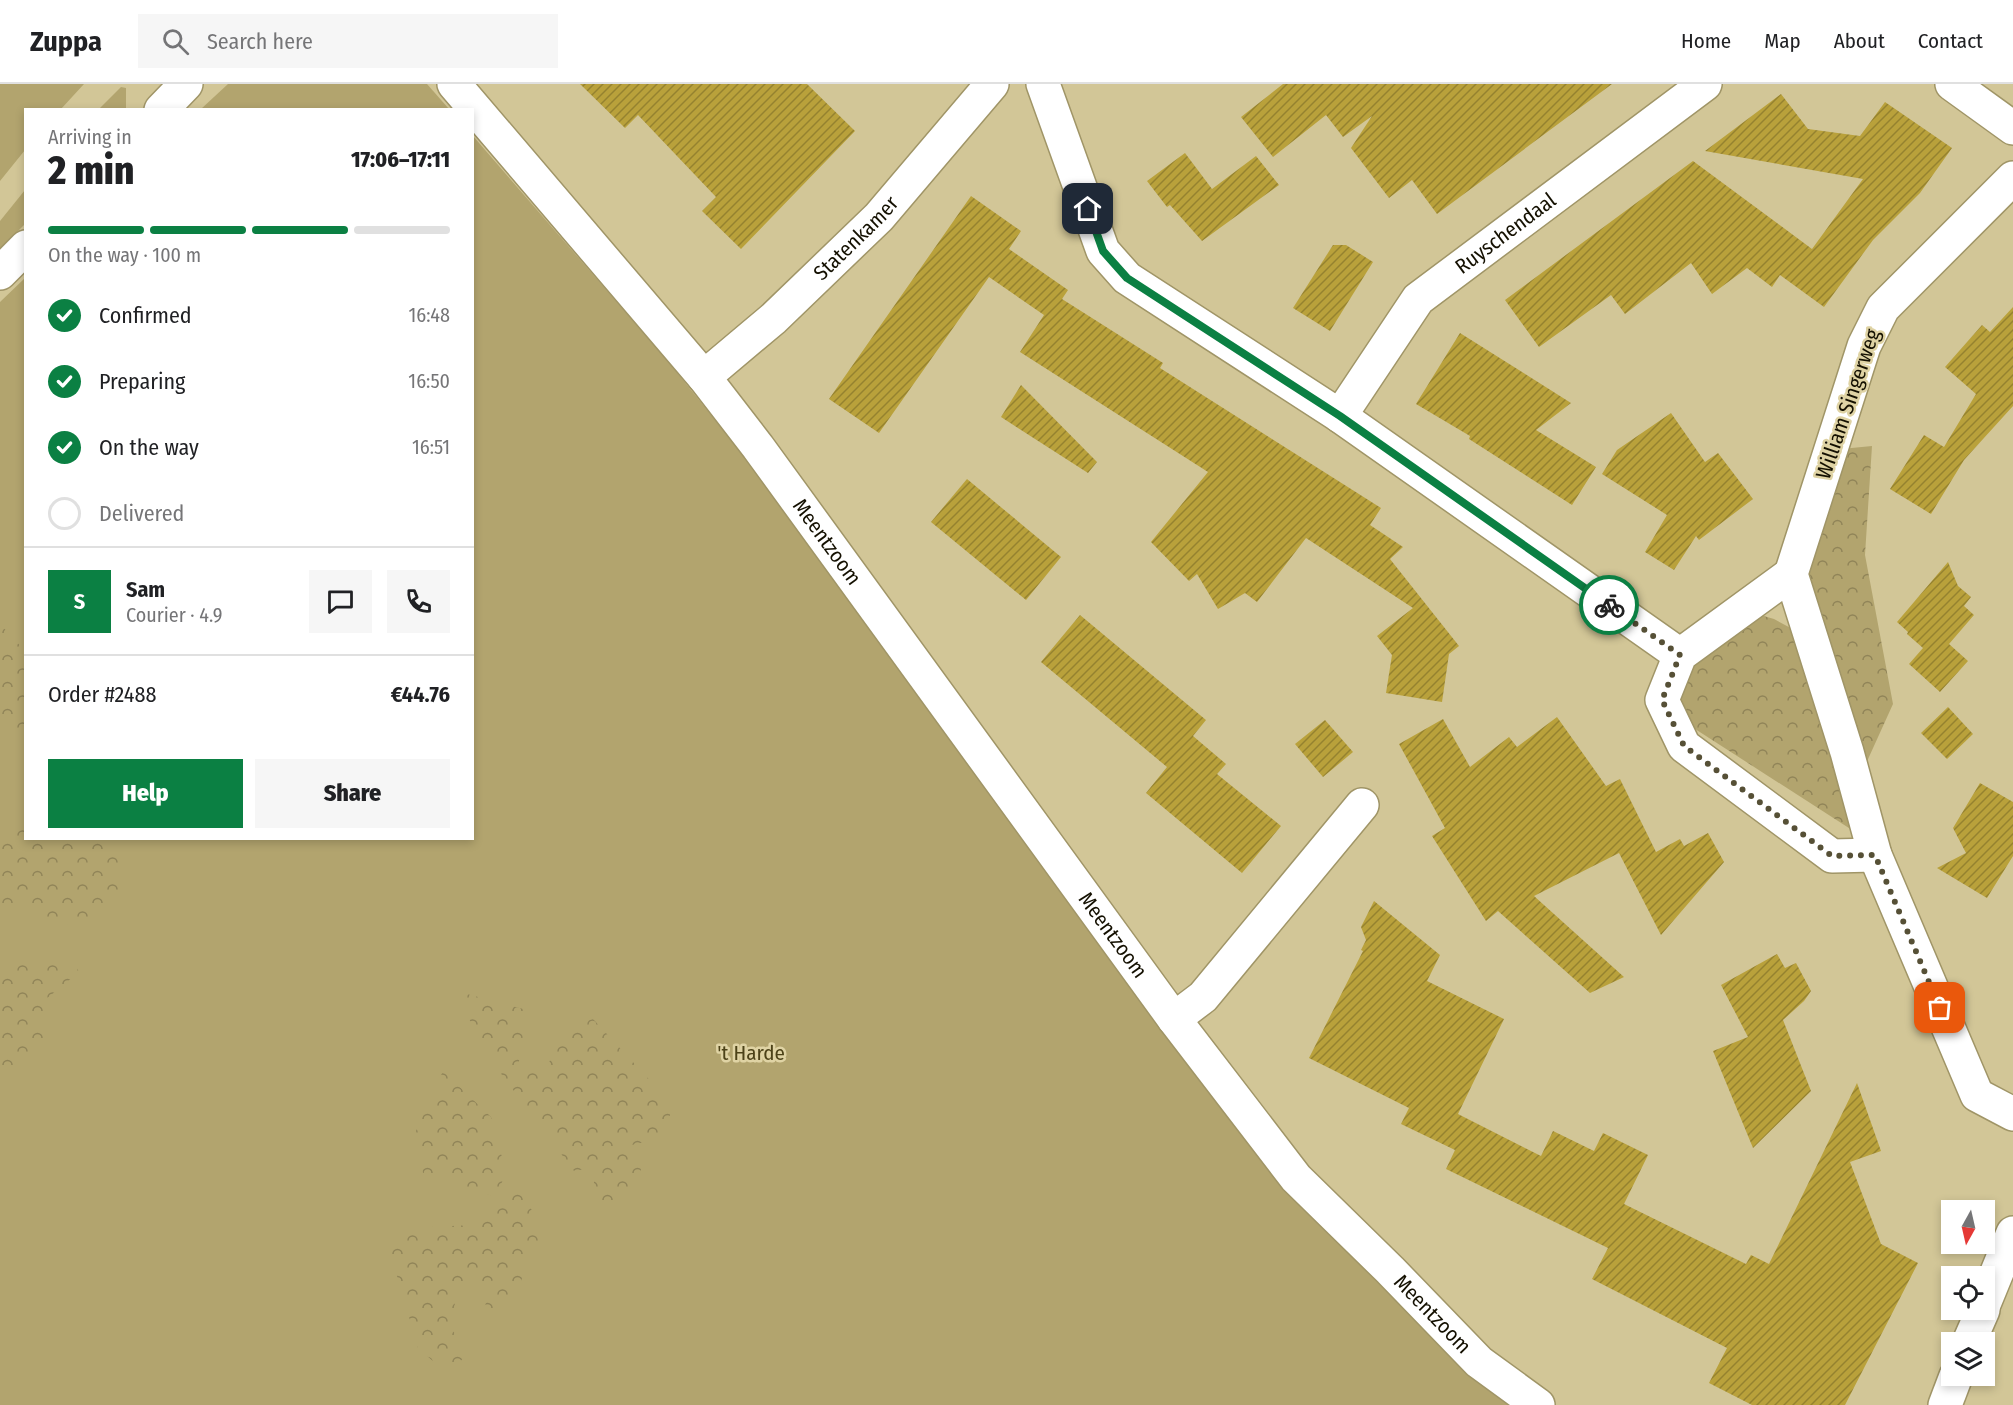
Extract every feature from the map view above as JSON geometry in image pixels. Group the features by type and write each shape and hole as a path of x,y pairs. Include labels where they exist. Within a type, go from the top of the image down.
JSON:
{"street":[{"path":"163,108 186,84"},
{"name":"Meentzoom","path":"454,84 704,377 765,456 1174,1019 1296,1178 1479,1362 1538,1405"},
{"name":"Statenkamer","path":"704,377 773,319 879,217 992,84"},
{"path":"1043,84 1103,251 1127,278 1340,416 1680,655"},
{"name":"Ruyschendaal","path":"1340,416 1418,299 1705,84"},
{"path":"1952,84 2013,128"},
{"name":"William Singerweg","path":"1791,574 1864,346 1883,308 2013,178"},
{"path":"0,273 24,249"},
{"path":"1875,855 1832,856 1684,746 1662,700 1680,655 1791,574 1847,752 1875,855 1977,1095 2013,1114"},
{"path":"1174,1019 1203,997 1362,805"},
{"path":"1995,1278 2013,1233"},
{"path":"1944,1405 1952,1386"}],"green space":[{"path":"0,84 84,84 62,108 24,108 24,151 0,181"},
{"path":"228,84 427,84 448,108 202,108"},
{"path":"121,87 126,88 126,108 100,108"},
{"name":"'t Harde","path":"474,137 667,360 891,640 1316,1218 1434,1337 1509,1405 0,1405 0,302 24,279 24,840 474,840"},
{"path":"24,191 24,225 0,249 0,221"},
{"path":"1872,446 1865,555 1893,704 1864,768 1801,562 1831,450"},
{"path":"1743,610 1774,619 1800,633 1852,830 1692,727 1667,703 1676,637 1719,613"},
{"path":"0,624 24,650 24,726 16,733 0,716"},
{"path":"24,818 24,840 106,840 120,850 120,894 96,923 43,925 22,905 0,913 0,832"},
{"path":"71,957 79,972 45,1000 46,1037 26,1070 0,1084 0,967 29,960"},
{"path":"452,990 527,1010 517,1074 547,1066 560,1042 578,1023 593,1019 670,1102 670,1119 657,1139 615,1149 642,1164 637,1188 610,1209 591,1205 596,1167 574,1171 502,1075"},
{"path":"443,1071 491,1117 506,1172 496,1197 423,1173 416,1131"},
{"path":"515,1180 545,1234 532,1252 508,1315 484,1308 495,1280 458,1289 450,1327 469,1353 451,1370 434,1362 418,1348 390,1252 411,1228 472,1225"}],"building":[{"path":"580,84 807,84 855,131 741,249 702,211 716,197 638,115 625,128"},
{"path":"1283,84 1612,84 1437,214 1412,180 1389,198 1351,148 1372,116 1343,137 1326,115 1273,157 1241,117"},
{"path":"1781,94 1808,129 1860,136 1885,102 1952,148 1920,193 1873,240 1824,307 1780,275 1772,287 1747,268 1712,294 1691,263 1625,314 1611,295 1539,347 1505,300 1693,161 1812,249 1863,179 1705,151"},
{"path":"1185,153 1212,189 1256,156 1279,185 1202,241 1170,205 1167,207 1147,181"},
{"path":"971,196 1021,231 1009,249 1068,290 1062,299 1163,363 1160,368 1381,508 1370,525 1403,547 1390,559 1459,646 1449,654 1442,702 1386,693 1392,655 1377,636 1413,608 1306,538 1257,602 1245,593 1218,609 1197,574 1189,581 1151,542 1208,472 1020,352 1044,315 989,277 879,433 829,399"},
{"path":"1333,245 1346,245 1373,262 1330,331 1293,308"},
{"path":"2013,307 2013,406 1964,460 1931,514 1890,489 1924,435 1944,447 1976,394 1945,367 1982,325 1990,332"},
{"path":"1460,333 1571,403 1536,430 1596,467 1572,505 1469,439 1470,436 1416,404"},
{"path":"1021,385 1097,462 1088,473 1001,417"},
{"path":"1671,413 1705,462 1718,453 1753,499 1699,540 1696,536 1674,570 1645,552 1667,515 1602,474 1617,450"},
{"path":"967,479 1061,557 1026,600 931,522"},
{"path":"1948,562 1958,586 1971,597 1964,606 1974,615 1949,644 1968,661 1940,692 1909,664 1923,648 1897,622"},
{"path":"1080,615 1206,720 1193,736 1226,764 1217,774 1281,826 1242,873 1146,793 1167,767 1041,662"},
{"path":"1948,707 1973,734 1947,759 1921,733"},
{"path":"1557,717 1606,786 1620,779 1656,852 1680,839 1684,846 1708,833 1724,862 1661,935 1619,853 1534,896 1624,977 1590,993 1498,911 1486,921 1432,836 1445,828 1399,744 1443,719 1470,767 1509,737 1517,747"},
{"path":"1325,720 1353,752 1323,777 1295,744"},
{"path":"1980,783 2013,802 2013,856 1987,898 1937,868 1966,853 1953,828"},
{"path":"1374,901 1440,955 1427,981 1504,1019 1458,1114 1541,1156 1553,1131 1594,1151 1603,1133 1648,1155 1624,1204 1746,1264 1751,1255 1769,1264 1857,1083 1881,1151 1850,1162 1881,1244 1918,1263 1845,1405 1752,1405 1709,1383 1727,1348 1592,1279 1608,1248 1446,1169 1455,1150 1401,1124 1409,1108 1309,1058 1363,951 1361,950 1366,940 1361,927"},
{"path":"1777,954 1785,968 1796,963 1811,991 1804,1001 1783,1020 1811,1091 1753,1148 1713,1051 1748,1037 1721,985"}],"way so far":[{"path":"1609,605 1680,655 1662,700 1684,746 1832,856 1875,855 1940,1008"}],"route":[{"path":"1088,209 1103,251 1127,278 1340,416 1609,605"}]}
